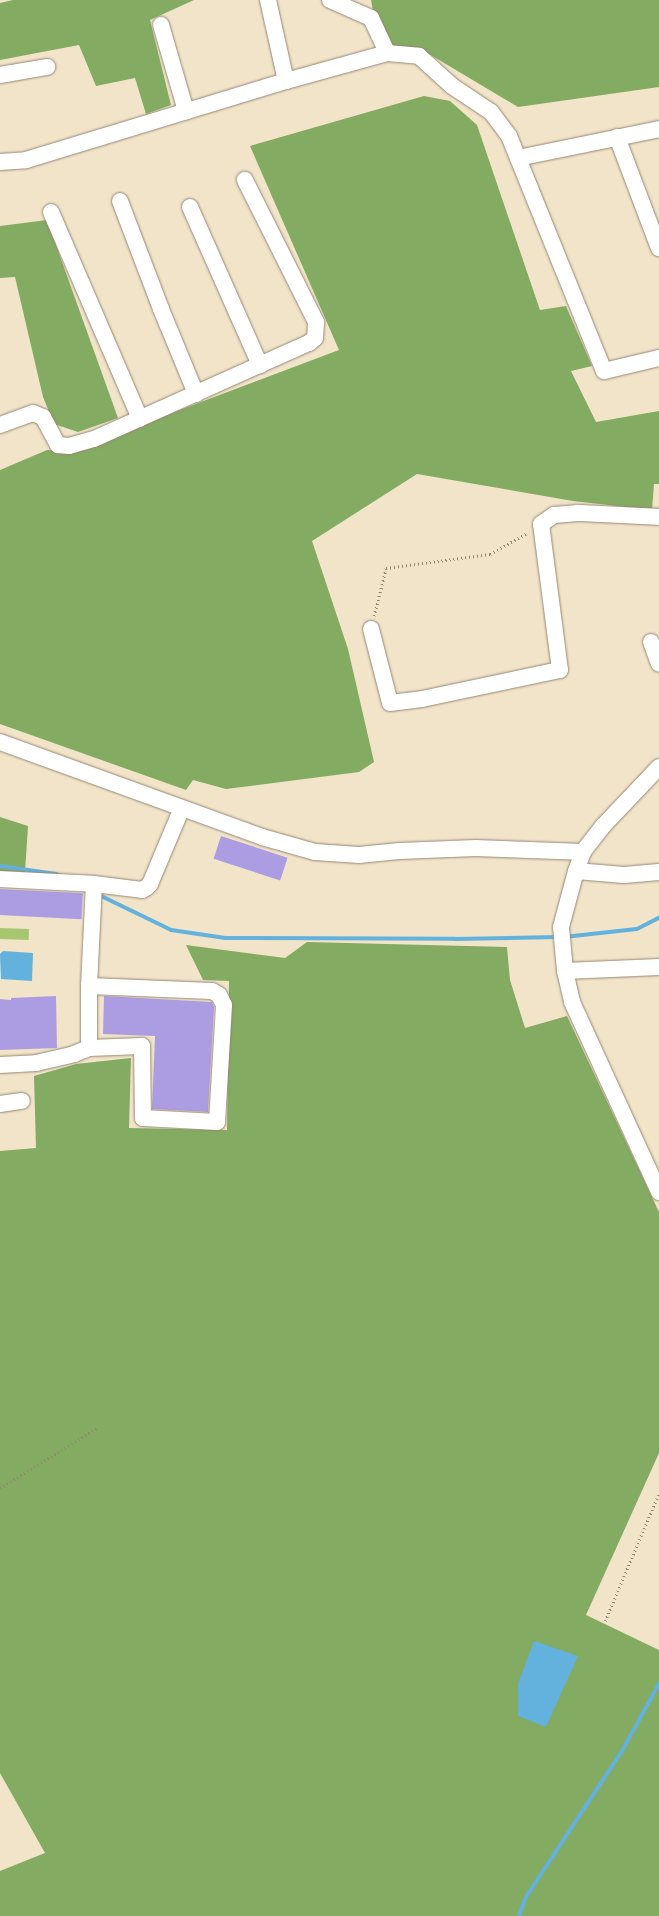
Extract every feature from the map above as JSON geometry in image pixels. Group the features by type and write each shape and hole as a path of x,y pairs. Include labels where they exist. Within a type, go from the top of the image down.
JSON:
{"street":[{"path":"268,0 286,81"},
{"path":"330,0 371,18 387,53"},
{"path":"161,25 186,111"},
{"path":"0,162 26,160 286,81 387,53 419,56 452,86 491,112 509,136 604,371 659,358"},
{"path":"0,75 47,67"},
{"path":"518,158 659,129"},
{"path":"617,137 659,248"},
{"path":"0,425 33,413 43,417 58,445 69,446 94,439 140,419 309,343 316,338 316,322 246,180"},
{"path":"120,201 160,309 196,394"},
{"path":"190,207 260,365"},
{"path":"51,212 140,419"},
{"path":"371,629 390,703 560,670 541,524 554,515 578,513 659,517"},
{"path":"651,642 659,664"},
{"path":"0,742 262,836 315,852 359,855 399,851 476,848 583,852"},
{"path":"659,767 603,826 583,852 576,871 562,928 565,971 572,1002 659,1192"},
{"path":"641,786 659,785"},
{"path":"0,879 94,884 142,890 150,884 182,808"},
{"path":"576,871 624,875 659,872"},
{"path":"89,1048 89,986 94,884"},
{"path":"565,971 659,967"},
{"path":"0,1065 36,1063 74,1054 89,1048 142,1046 143,1118 217,1122 224,1005 219,995 212,991 89,986"},
{"path":"0,1104 22,1101"}],"path":[{"path":"371,629 386,568 490,554 541,524"},
{"path":"0,1488 97,1428"},
{"path":"605,1621 659,1493"}],"green space":[{"path":"13,0 194,0 150,20 171,105 146,114 135,78 96,86 79,45 0,60 0,3"},
{"path":"371,0 659,0 659,87 518,107 429,54 380,48"},
{"path":"424,96 450,101 477,125 540,310 566,306 592,366 571,371 596,422 659,411 659,484 654,484 652,510 573,501 417,474 312,541 348,649 374,762 359,772 226,789 193,780 186,790 0,724 0,470 47,450 71,451 339,350 250,146"},
{"path":"47,220 118,418 78,432 54,424 43,397 15,277 0,278 0,226"},
{"path":"0,817 28,826 25,872 0,871"},
{"path":"0,928 29,929 29,940 0,939"},
{"path":"307,942 507,947 510,980 525,1028 567,1016 659,1212 659,1453 586,1615 659,1650 659,1916 0,1916 0,1871 45,1853 0,1773 0,1151 36,1148 34,1076 76,1064 131,1058 129,1128 227,1130 229,981 203,980 186,945 285,958"}],"water":[{"path":"3,951 33,953 32,981 1,979 0,954"},
{"path":"534,1641 578,1656 546,1727 518,1716 518,1684"}],"building":[{"path":"221,836 288,858 280,880 214,859"},
{"path":"0,889 83,893 82,919 0,915"},
{"path":"56,996 57,1048 0,1050 0,999 11,1000 11,998"},
{"path":"104,996 212,1002 214,1007 208,1112 152,1109 155,1036 103,1034"}],"waterway":[{"path":"0,866 61,876"},
{"path":"97,894 171,930 225,938 455,939 558,937"},
{"path":"564,937 637,929 659,918"},
{"path":"519,1916 526,1897 622,1751 659,1684"}]}
